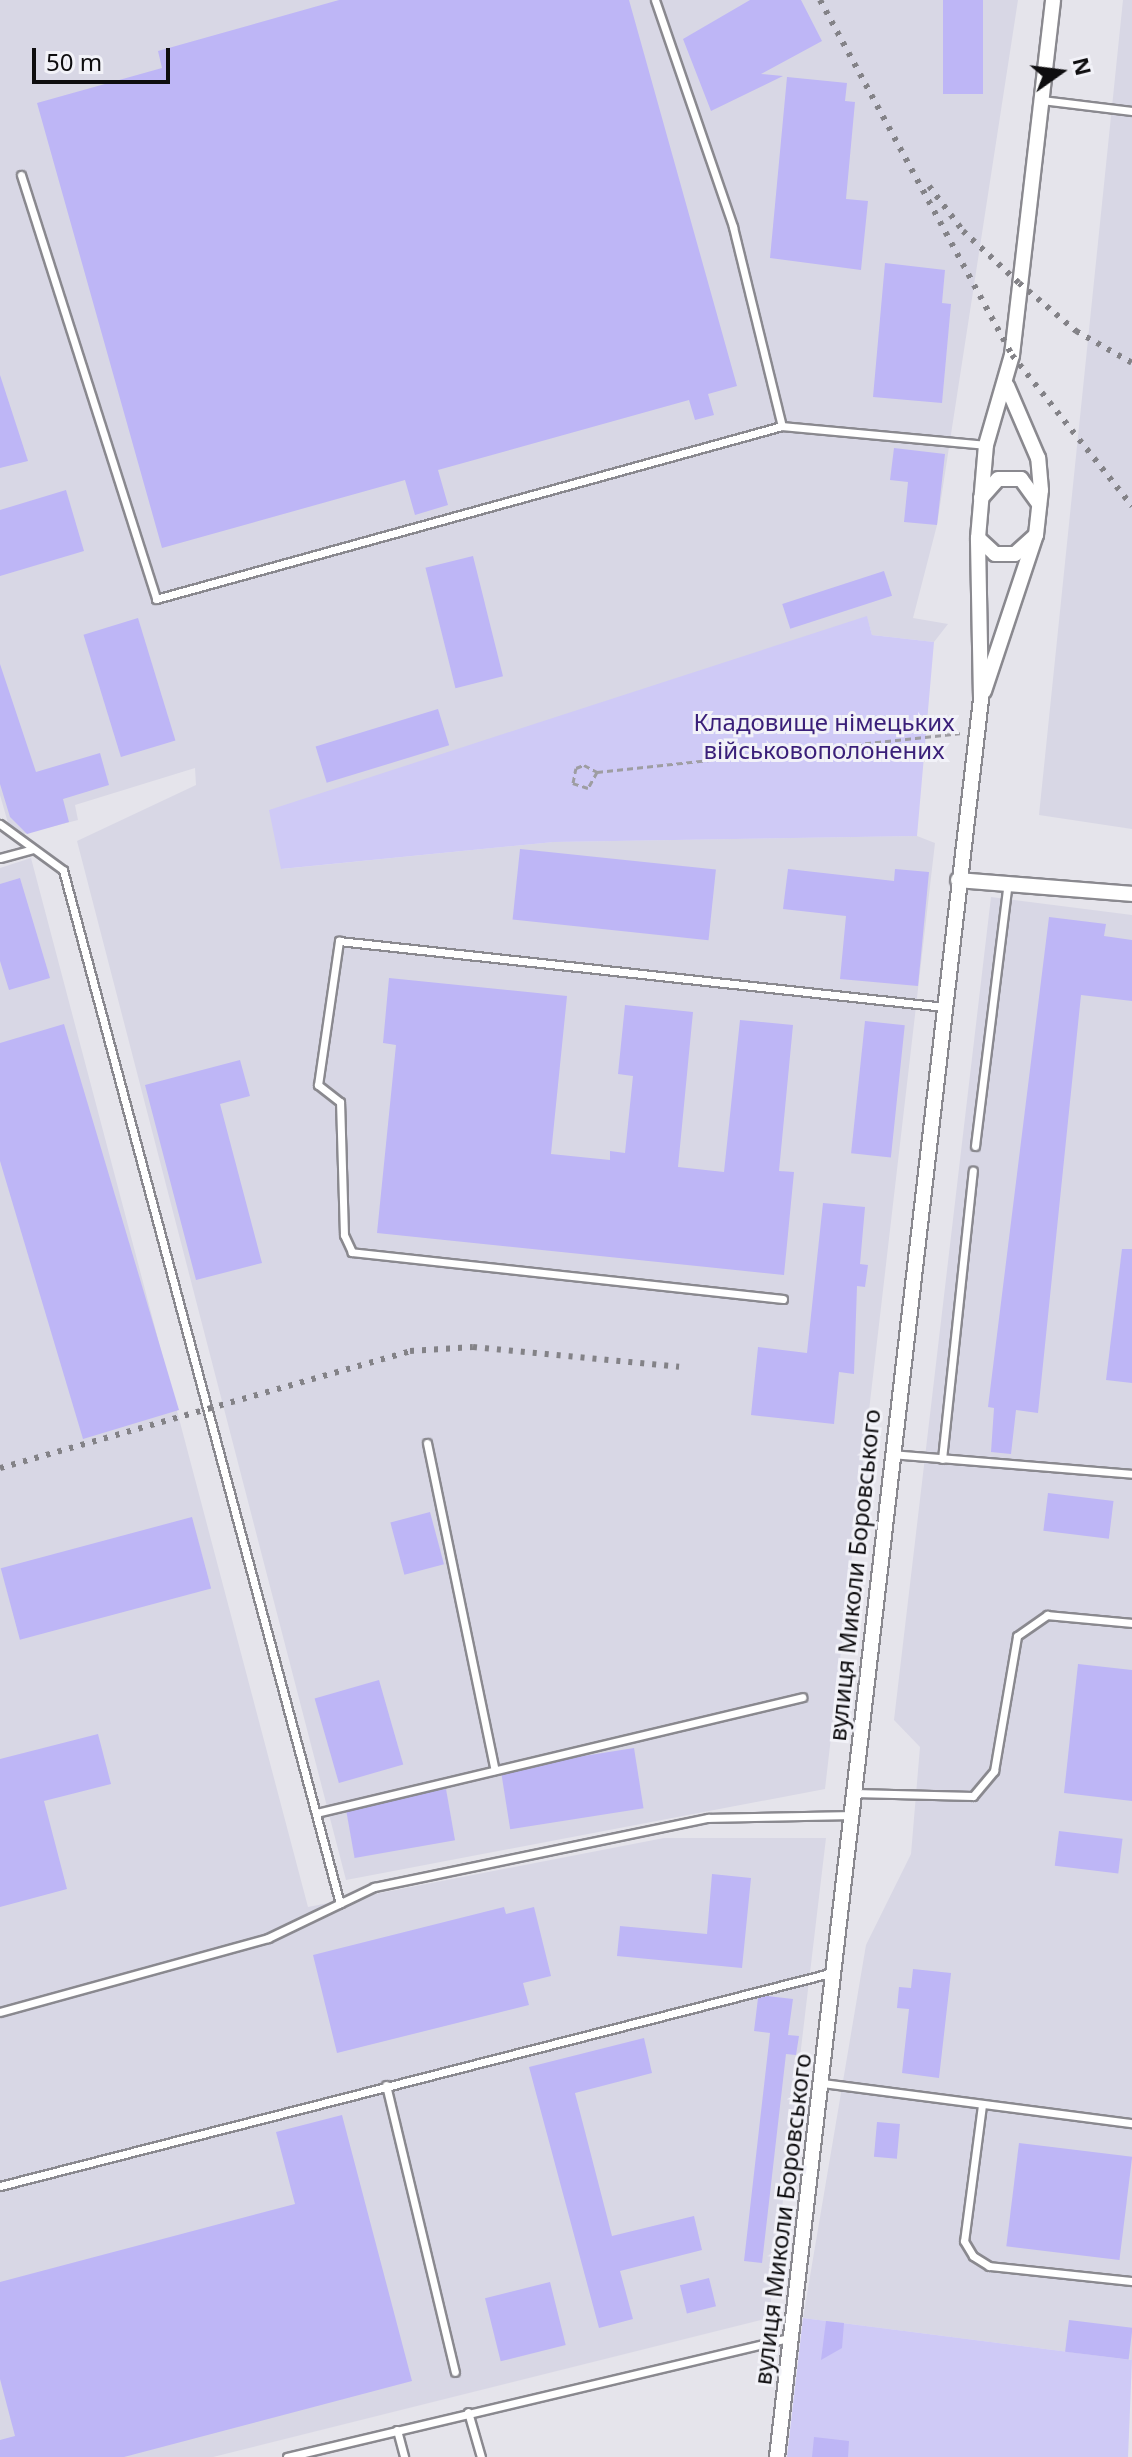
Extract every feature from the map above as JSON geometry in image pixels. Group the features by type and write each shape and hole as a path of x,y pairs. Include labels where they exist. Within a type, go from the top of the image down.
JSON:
{"street":[{"name":"вулиця Миколи Боровського","path":"777,2457 822,2083 889,1454 981,698 978,538 986,445 1007,386 1053,0"},
{"name":"вулиця Миколи Боровського","path":"981,698 1036,535 1039,504 1038,458 1007,386"},
{"path":"981,498 998,479 1021,479 1039,504"},
{"path":"978,538 995,554 1015,554 1036,535"},
{"path":"958,880 1132,894"}],"lane":[{"path":"655,0 733,227 782,426"},
{"path":"1041,100 1132,111"},
{"path":"21,175 156,599 782,426 986,445"},
{"path":"0,824 63,870 340,1904"},
{"path":"0,858 33,849"},
{"path":"975,1146 1008,882"},
{"path":"783,1299 352,1252 344,1235 340,1102 318,1085 339,941 945,1007"},
{"path":"942,1459 973,1171"},
{"path":"427,1443 495,1770"},
{"path":"889,1454 1132,1474"},
{"path":"852,1793 973,1796 994,1771 1017,1636 1047,1615 1132,1623"},
{"path":"316,1813 802,1697"},
{"path":"0,2012 268,1938 374,1887 708,1818 850,1815"},
{"path":"0,2186 834,1972"},
{"path":"822,2083 1132,2123"},
{"path":"386,2085 455,2372"},
{"path":"982,2105 964,2241 973,2256 989,2266 1132,2281"},
{"path":"290,2457 468,2412 789,2338"},
{"path":"468,2412 481,2457"},
{"path":"397,2430 404,2457"}],"path":[{"path":"597,772 588,788 573,783 576,768 597,772 976,733"}],"shaded area":[{"path":"0,0 1018,0 937,525 913,618 948,624 934,642 872,635 867,617 282,869 554,842 917,836 935,843 825,1789 346,1880 77,841 196,785 195,768 75,805 78,820 12,837 0,795"},
{"path":"1123,0 1132,0 1132,829 1039,815"},
{"path":"31,858 308,1907 664,1838 826,1838 769,2318 213,2457 0,2457 0,868"},
{"path":"991,897 1132,915 1132,2360 803,2318 866,1945 911,1854 920,1747 894,1720"}],"green space":[{"name":"Кладовище німецьких військовополонених","path":"867,616 872,635 934,642 917,836 554,842 281,869 269,810"},
{"path":"803,2318 1132,2360 1128,2457 787,2457"}],"building":[{"path":"339,0 629,0 737,386 708,394 714,415 695,420 689,400 438,470 448,505 415,515 405,480 162,548 37,103 162,68 158,51"},
{"path":"750,0 801,0 822,41 761,74 783,76 711,111 683,39"},
{"path":"943,0 983,0 983,94 943,94"},
{"path":"787,77 847,83 845,101 855,102 846,199 868,201 861,270 770,258"},
{"path":"885,263 945,270 942,303 951,304 942,403 873,397"},
{"path":"0,375 28,461 0,468"},
{"path":"894,448 945,454 937,525 904,522 908,482 890,480"},
{"path":"66,490 84,551 0,576 0,510"},
{"path":"473,556 503,676 455,688 425,568"},
{"path":"884,571 892,596 790,629 782,604"},
{"path":"138,618 175,740 121,757 83,635"},
{"path":"0,664 36,772 100,753 109,785 63,799 69,822 27,834 10,817 0,784"},
{"path":"438,709 449,745 327,783 316,746"},
{"path":"520,849 716,870 708,940 513,920"},
{"path":"788,869 894,881 895,869 929,872 918,986 840,979 846,916 783,909"},
{"path":"20,878 50,978 9,990 0,961 0,884"},
{"path":"1049,917 1106,924 1104,936 1132,940 1132,1001 1081,995 1038,1413 1016,1410 1011,1454 991,1452 994,1408 988,1407"},
{"path":"389,978 567,996 551,1154 610,1160 610,1151 625,1153 633,1076 618,1074 625,1005 693,1012 678,1167 724,1172 740,1020 793,1025 779,1171 794,1172 784,1275 377,1233 396,1045 383,1043"},
{"path":"865,1021 905,1025 891,1157 851,1153"},
{"path":"64,1024 179,1410 83,1439 0,1161 0,1043"},
{"path":"240,1060 250,1096 220,1104 262,1263 196,1280 145,1085"},
{"path":"823,1203 865,1207 860,1264 868,1265 865,1287 857,1286 854,1374 839,1372 834,1424 751,1415 758,1347 807,1353"},
{"path":"1122,1249 1132,1249 1132,1383 1106,1380"},
{"path":"1048,1493 1114,1501 1109,1539 1043,1531"},
{"path":"430,1512 444,1564 404,1575 390,1523"},
{"path":"192,1517 211,1588 20,1640 1,1568"},
{"path":"1078,1664 1132,1670 1132,1801 1064,1793"},
{"path":"379,1680 403,1765 339,1783 315,1698"},
{"path":"98,1734 111,1784 44,1801 67,1889 0,1907 0,1759"},
{"path":"634,1748 644,1808 510,1829 501,1769"},
{"path":"446,1789 455,1840 355,1858 346,1807"},
{"path":"1059,1831 1123,1839 1118,1874 1055,1866"},
{"path":"712,1874 751,1878 742,1968 617,1956 620,1926 707,1934"},
{"path":"504,1907 506,1914 534,1907 551,1976 523,1983 529,2005 337,2053 313,1955"},
{"path":"913,1969 951,1973 939,2078 902,2073 909,2009 897,2008 899,1987 911,1988"},
{"path":"758,1998 793,1999 788,2035 799,2036 796,2055 786,2054 762,2263 744,2261 770,2033 754,2031"},
{"path":"644,2038 652,2073 575,2093 612,2236 694,2216 702,2250 620,2271 633,2319 599,2328 529,2067"},
{"path":"342,2115 412,2381 124,2457 0,2457 0,2440 15,2436 0,2379 0,2282 295,2204 276,2132"},
{"path":"877,2122 900,2124 897,2159 874,2157"},
{"path":"1019,2143 1132,2157 1119,2260 1006,2246"},
{"path":"709,2278 716,2306 687,2313 680,2285"},
{"path":"550,2282 566,2345 501,2361 485,2298"},
{"path":"1069,2320 1132,2328 1129,2360 1065,2352"},
{"path":"826,2321 844,2323 842,2348 821,2360"},
{"path":"814,2437 849,2441 848,2457 812,2457"}],"railway":[{"path":"820,0 1012,355 1132,506"},
{"path":"929,186 963,231 1019,283 1076,331 1132,363"},
{"path":"0,1468 410,1351 473,1347 679,1367"}]}
